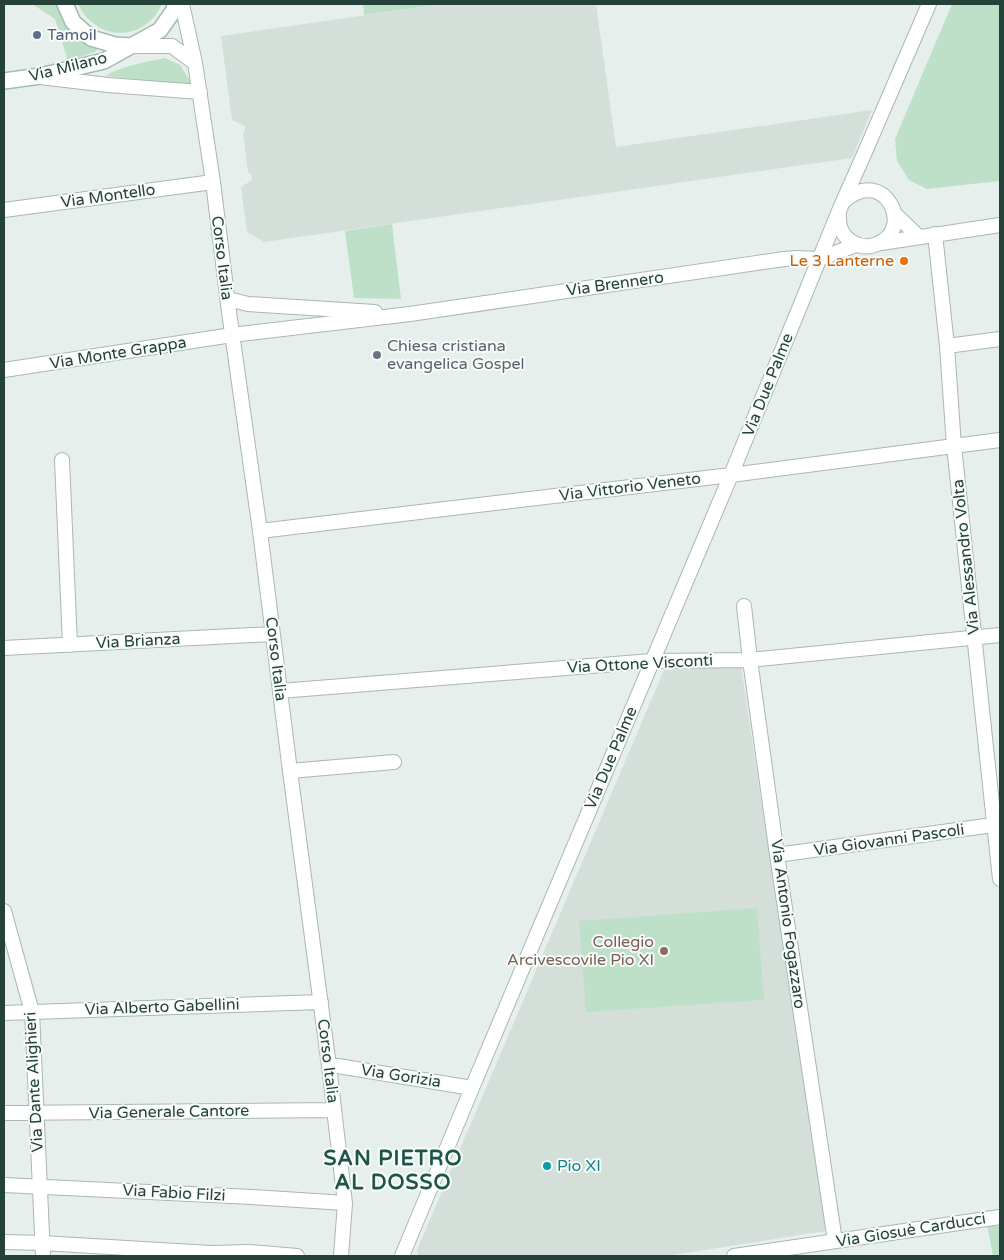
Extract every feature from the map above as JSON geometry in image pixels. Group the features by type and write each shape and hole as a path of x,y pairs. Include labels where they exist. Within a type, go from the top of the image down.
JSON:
{"main road":[{"path":"65,4 73,22 91,38 115,45 131,46"},
{"name":"Via Milano","path":"4,81 34,77 104,60 160,30 174,10 175,4"}],"street":[{"name":"Corso Italia","path":"182,4 195,63 213,182 321,1002 345,1203 341,1256"},
{"name":"Via Due Palme","path":"402,1256 731,475 841,206 929,4"},
{"path":"131,46 172,46 195,63"},
{"path":"34,77 200,92"},
{"name":"Via Due Palme","path":"865,152 866,180 872,190"},
{"name":"Via Montello","path":"4,210 213,182"},
{"path":"856,245 840,229 838,221 841,206 851,194 862,190 872,190 880,193 892,205 895,222 892,232 881,243"},
{"path":"895,214 919,237"},
{"path":"819,259 856,245 870,246 1000,225"},
{"name":"Via Alessandro Volta","path":"935,234 947,346 954,446 998,824 1000,879"},
{"name":"Via Brennero","path":"232,335 410,314 784,259 819,259"},
{"name":"Via Brennero","path":"228,299 251,304 410,314"},
{"name":"Via Monte Grappa","path":"4,370 232,335"},
{"path":"947,346 1000,339"},
{"name":"Via Vittorio Veneto","path":"260,532 731,475 1000,440"},
{"path":"62,460 70,645"},
{"name":"Via Antonio Fogazzaro","path":"744,606 777,855 835,1241"},
{"name":"Via Brianza","path":"4,648 272,634"},
{"name":"Via Ottone Visconti","path":"280,691 652,661 750,660 1000,635"},
{"path":"290,771 394,762"},
{"name":"Via Giovanni Pascoli","path":"777,855 998,824"},
{"name":"Via Dante Alighieri","path":"4,911 32,1012 38,1114 42,1250"},
{"name":"Via Alberto Gabellini","path":"4,1013 321,1002"},
{"name":"Via Gorizia","path":"329,1066 346,1067 472,1088"},
{"name":"Via Generale Cantore","path":"4,1113 334,1110"},
{"name":"Via Fabio Filzi","path":"4,1185 242,1196 345,1203"},
{"name":"Via Giosuè Carducci","path":"734,1256 1000,1217"},
{"path":"4,1242 42,1250 297,1256"}],"shaded area":[{"path":"437,4 596,4 616,147 872,110 852,158 264,242 247,232 241,187 252,180 251,173 248,173 243,132 245,132 245,126 232,120 221,36"},
{"name":"Collegio Arcivescovile Pio XI","path":"741,666 826,1231 667,1256 418,1256 417,1250 664,670"}],"green space":[{"path":"32,4 59,4 97,50 68,61 55,19"},
{"path":"78,4 162,4 155,16 145,25 126,33 116,33 98,27 90,21"},
{"path":"363,4 437,4 437,5 364,15"},
{"path":"952,4 1000,4 1000,181 927,189 909,180 897,161 895,139"},
{"path":"165,58 180,65 190,81 190,85 106,76 126,67"},
{"path":"392,224 401,299 354,298 345,231"},
{"path":"757,908 764,1000 586,1012 579,921"},
{"path":"987,1225 1000,1226 1000,1256 993,1256"}],"place":[{"name":"Tamoil","path":"37,35"},
{"name":"Le 3 Lanterne","path":"904,261"},
{"name":"Chiesa cristiana evangelica Gospel","path":"377,355"},
{"name":"Collegio Arcivescovile Pio XI","path":"664,951"},
{"name":"Pio XI","path":"547,1166"}],"district":[{"name":"SAN PIETRO AL DOSSO","path":"393,1170"}]}
